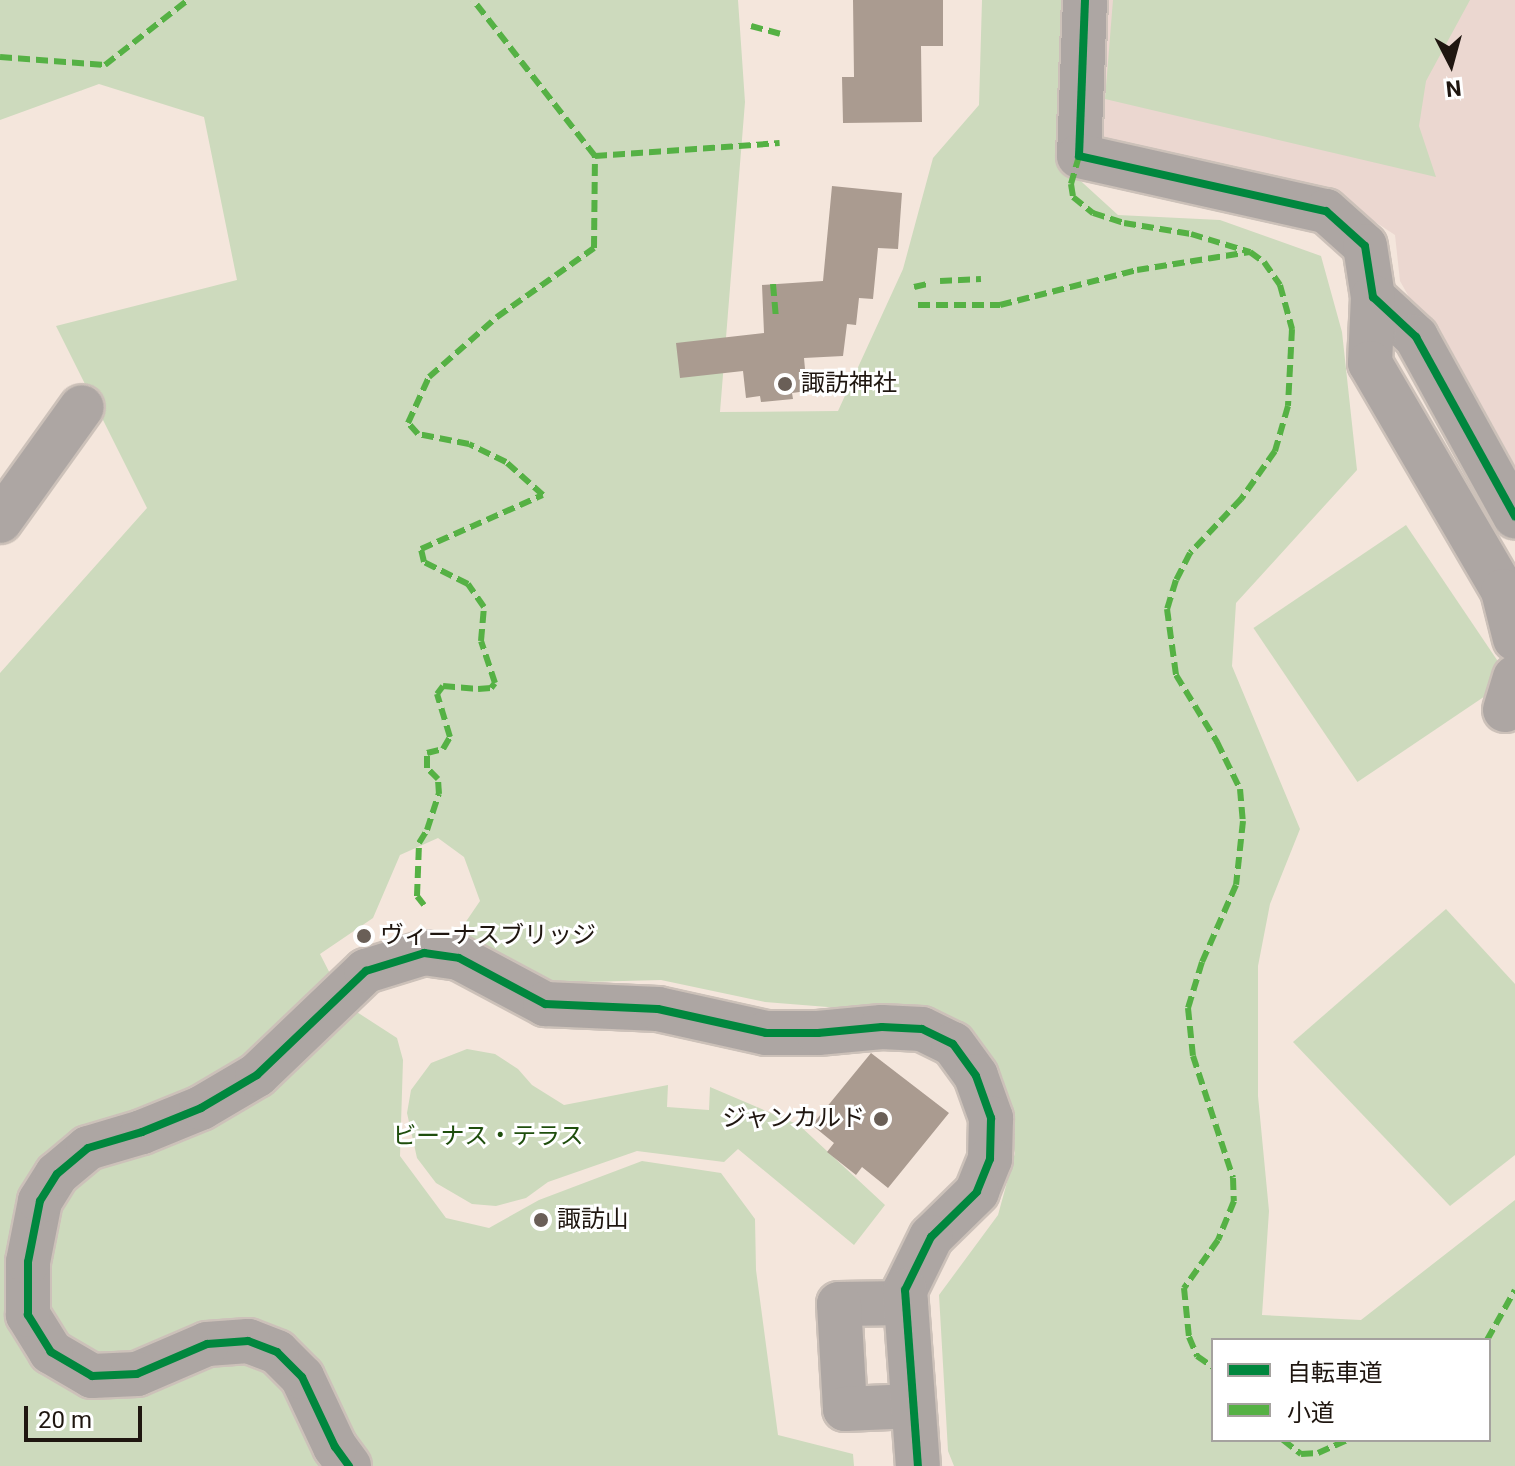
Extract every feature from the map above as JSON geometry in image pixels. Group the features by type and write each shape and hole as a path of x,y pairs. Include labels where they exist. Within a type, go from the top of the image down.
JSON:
{"street":[{"path":"1085,0 1079,156 1326,211 1365,246 1373,297 1370,363 1503,591 1515,639"},
{"path":"1373,297 1416,337 1515,516"},
{"path":"0,521 82,407"},
{"path":"349,1466 335,1447 302,1377 277,1352 248,1341 207,1344 137,1374 92,1376 51,1352 28,1315 28,1262 40,1201 57,1174 88,1148 142,1132 212,1101 257,1075 366,971 424,953 459,958 545,1004 658,1009 766,1033 818,1033 882,1027 922,1029 953,1044 976,1076 991,1118 990,1159 977,1192 931,1237 905,1290 918,1466"},
{"path":"906,1303 839,1304 845,1409 913,1406"}],"shaded area":[{"path":"1100,0 1515,0 1515,486 1400,281 1395,235 1345,202 1096,138"}],"green space":[{"path":"0,0 738,0 745,102 720,412 838,411 903,269 933,158 979,105 982,0 1064,0 1061,163 1118,215 1220,220 1321,256 1342,332 1357,470 1236,603 1232,666 1300,829 1270,904 1258,966 1258,1096 1269,1211 1262,1315 1361,1320 1515,1200 1515,1466 954,1466 948,1451 939,1295 998,1215 1015,1153 993,1076 953,1017 765,1002 661,980 548,983 450,945 480,901 464,857 438,838 400,855 373,918 320,954 346,1005 397,1038 403,1060 400,1156 446,1218 489,1228 539,1200 642,1161 721,1173 755,1219 756,1270 778,1435 853,1454 854,1466 0,1466 0,673 147,508 56,326 237,280 204,117 99,84 0,120"},
{"path":"1113,0 1470,0 1426,81 1419,126 1436,177 1105,99"},
{"path":"1406,525 1510,679 1357,782 1253,628"},
{"path":"1446,909 1515,984 1515,1155 1450,1206 1293,1042"},
{"name":"ビーナス・テラス","path":"467,1049 495,1054 518,1069 532,1085 564,1105 668,1085 667,1107 709,1110 710,1087 799,1125 885,1205 854,1245 738,1149 724,1162 637,1151 548,1182 526,1198 496,1206 472,1204 436,1183 417,1158 407,1113 411,1090 431,1063"}],"building":[{"path":"853,0 943,0 943,46 921,46 922,122 843,123 842,77 854,77"},
{"path":"832,186 902,193 898,249 878,248 873,299 859,298 856,325 847,324 843,356 804,358 807,391 792,393 793,399 761,402 760,396 746,398 743,371 680,378 676,343 764,333 762,285 823,281"},
{"name":"ジャンカルド","path":"871,1053 949,1113 888,1188 862,1167 856,1175 827,1152 834,1143 812,1125"}],"marked path":[{"path":"0,57 105,65 188,0"},
{"path":"424,905 417,896 419,843 427,830 439,794 438,779 427,768 427,753 443,749 450,737 437,694 443,686 478,689 491,688 495,683 481,641 484,607 468,584 424,562 421,549 543,495 506,462 469,444 418,434 408,423 429,377 497,317 594,248 595,156 473,0"},
{"path":"751,26 780,34"},
{"path":"595,156 780,143"},
{"path":"1079,156 1071,184 1073,197 1093,213 1124,223 1191,234 1250,252 1264,262 1280,285 1292,329 1288,406 1275,451 1241,499 1190,553 1176,580 1167,609 1176,675 1217,742 1240,789 1243,821 1236,885 1202,962 1188,1008 1193,1056 1233,1178 1234,1201 1218,1240 1184,1288 1189,1337 1197,1356 1211,1366"},
{"path":"918,305 1000,305 1137,270 1250,252"},
{"path":"940,281 981,279"},
{"path":"773,284 776,319"},
{"path":"914,287 927,284"},
{"path":"1488,1338 1515,1290"},
{"path":"1286,1442 1301,1454 1318,1453 1343,1442"}],"cycle path":[{"path":"1085,0 1079,156 1326,211 1365,246 1373,297 1416,337 1515,516"},
{"path":"349,1466 335,1447 302,1377 277,1352 248,1341 207,1344 137,1374 92,1376 51,1352 28,1315 28,1262 40,1201 57,1174 88,1148 142,1132 201,1108 257,1075 366,971 424,953 459,958 545,1004 658,1009 766,1033 818,1033 882,1027 922,1029 953,1044 976,1076 991,1118 990,1159 977,1192 931,1237 905,1290 918,1466"}],"place":[{"name":"諏訪神社","path":"785,384"},
{"name":"ヴィーナスブリッジ","path":"364,936"},
{"name":"ジャンカルド","path":"881,1119"},
{"name":"諏訪山","path":"541,1220"}]}
